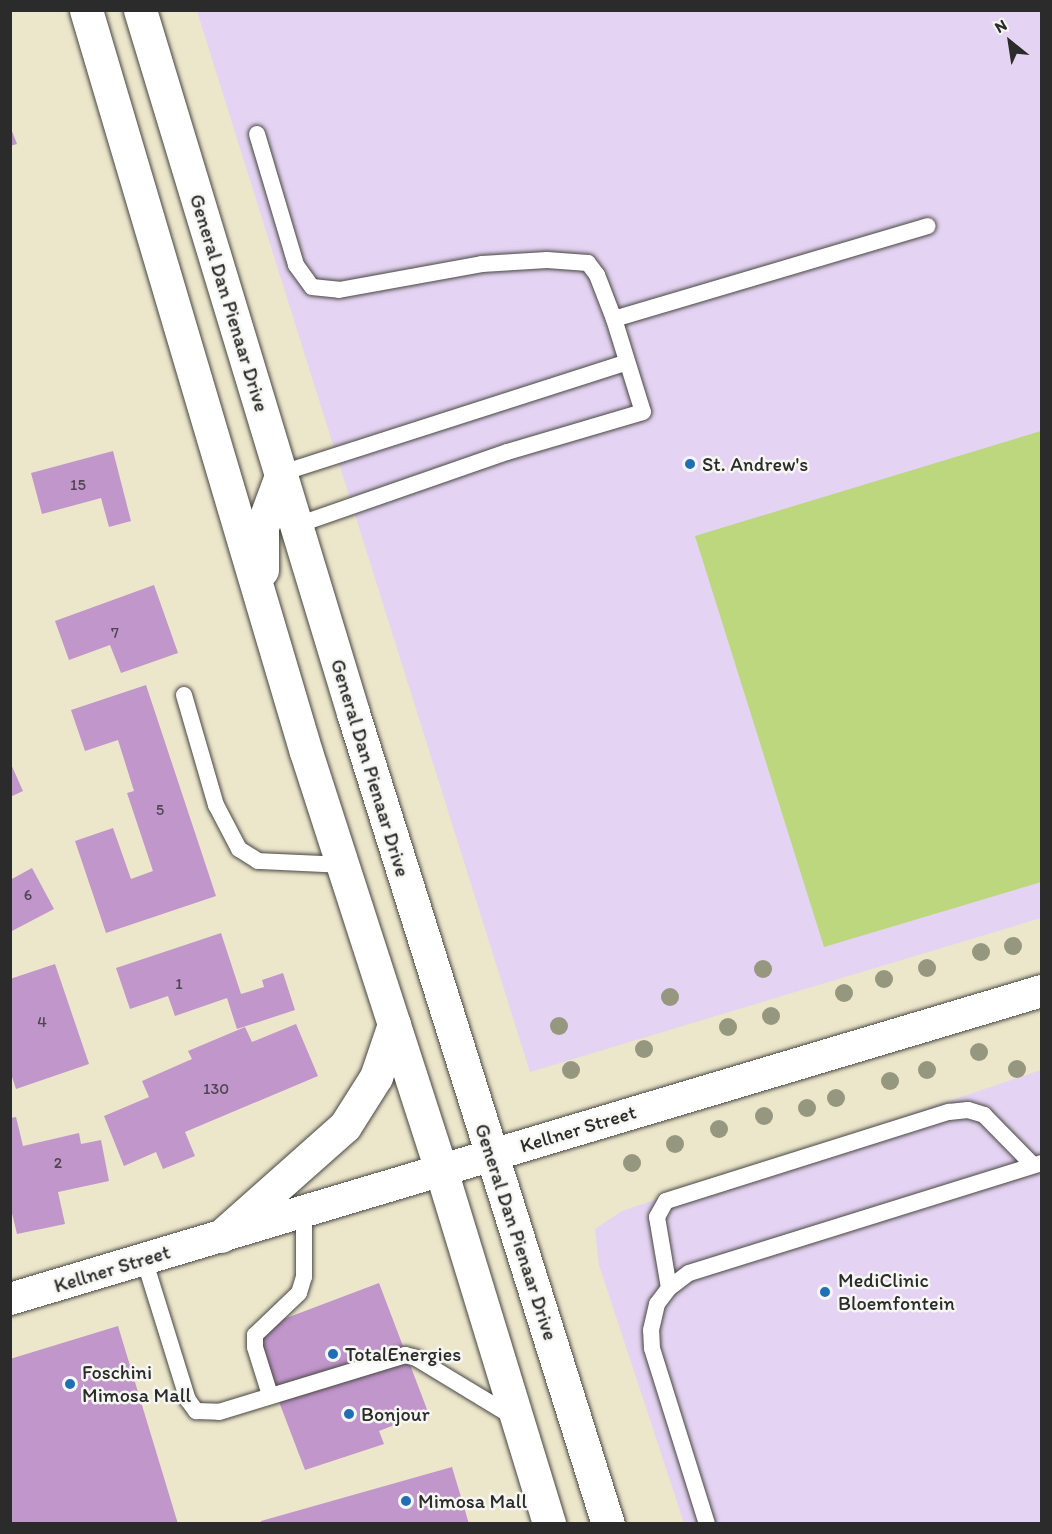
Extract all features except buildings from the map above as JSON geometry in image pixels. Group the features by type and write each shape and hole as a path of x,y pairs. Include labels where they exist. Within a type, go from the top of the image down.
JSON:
{"street":[{"path":"86,10 342,865 441,1170 549,1524"},
{"name":"General Dan Pienaar Drive","path":"140,10 297,525 608,1524"},
{"path":"112,96 161,83"},
{"path":"268,623 260,538 282,473"},
{"name":"Kellner Street","path":"10,1299 1041,991"},
{"path":"221,1236 345,1126 376,1077 394,1024"}],"lane":[{"path":"257,135 296,265 312,287 339,290 482,264 574,260 588,263 597,275 615,319 643,412 507,452 297,525"},
{"path":"615,319 928,226"},
{"path":"282,473 627,362"},
{"path":"183,695 216,805 239,849 258,861 342,865"},
{"path":"669,1287 657,1217 666,1201 950,1112 968,1110 984,1115 1037,1164 689,1273 669,1287 657,1304 651,1330 651,1348 707,1524"},
{"path":"270,1395 255,1347 255,1335 299,1293 304,1277 304,1211"},
{"path":"144,1259 188,1400 196,1411 219,1412 405,1355 416,1358 517,1419"}],"shaded area":[{"name":"St. Andrew's","path":"197,11 1041,11 1041,918 530,1072"},
{"name":"MediClinic Bloemfontein","path":"1041,1070 1041,1523 684,1523 599,1265 595,1229 622,1211"}],"green space":[{"path":"1041,431 1041,882 824,947 695,536"}],"place":[{"name":"St. Andrew's","path":"690,464"},
{"name":"MediClinic Bloemfontein","path":"825,1292"},
{"name":"TotalEnergies","path":"333,1354"},
{"name":"Foschini Mimosa Mall","path":"70,1384"},
{"name":"Bonjour","path":"349,1414"},
{"name":"Mimosa Mall","path":"406,1501"}]}
